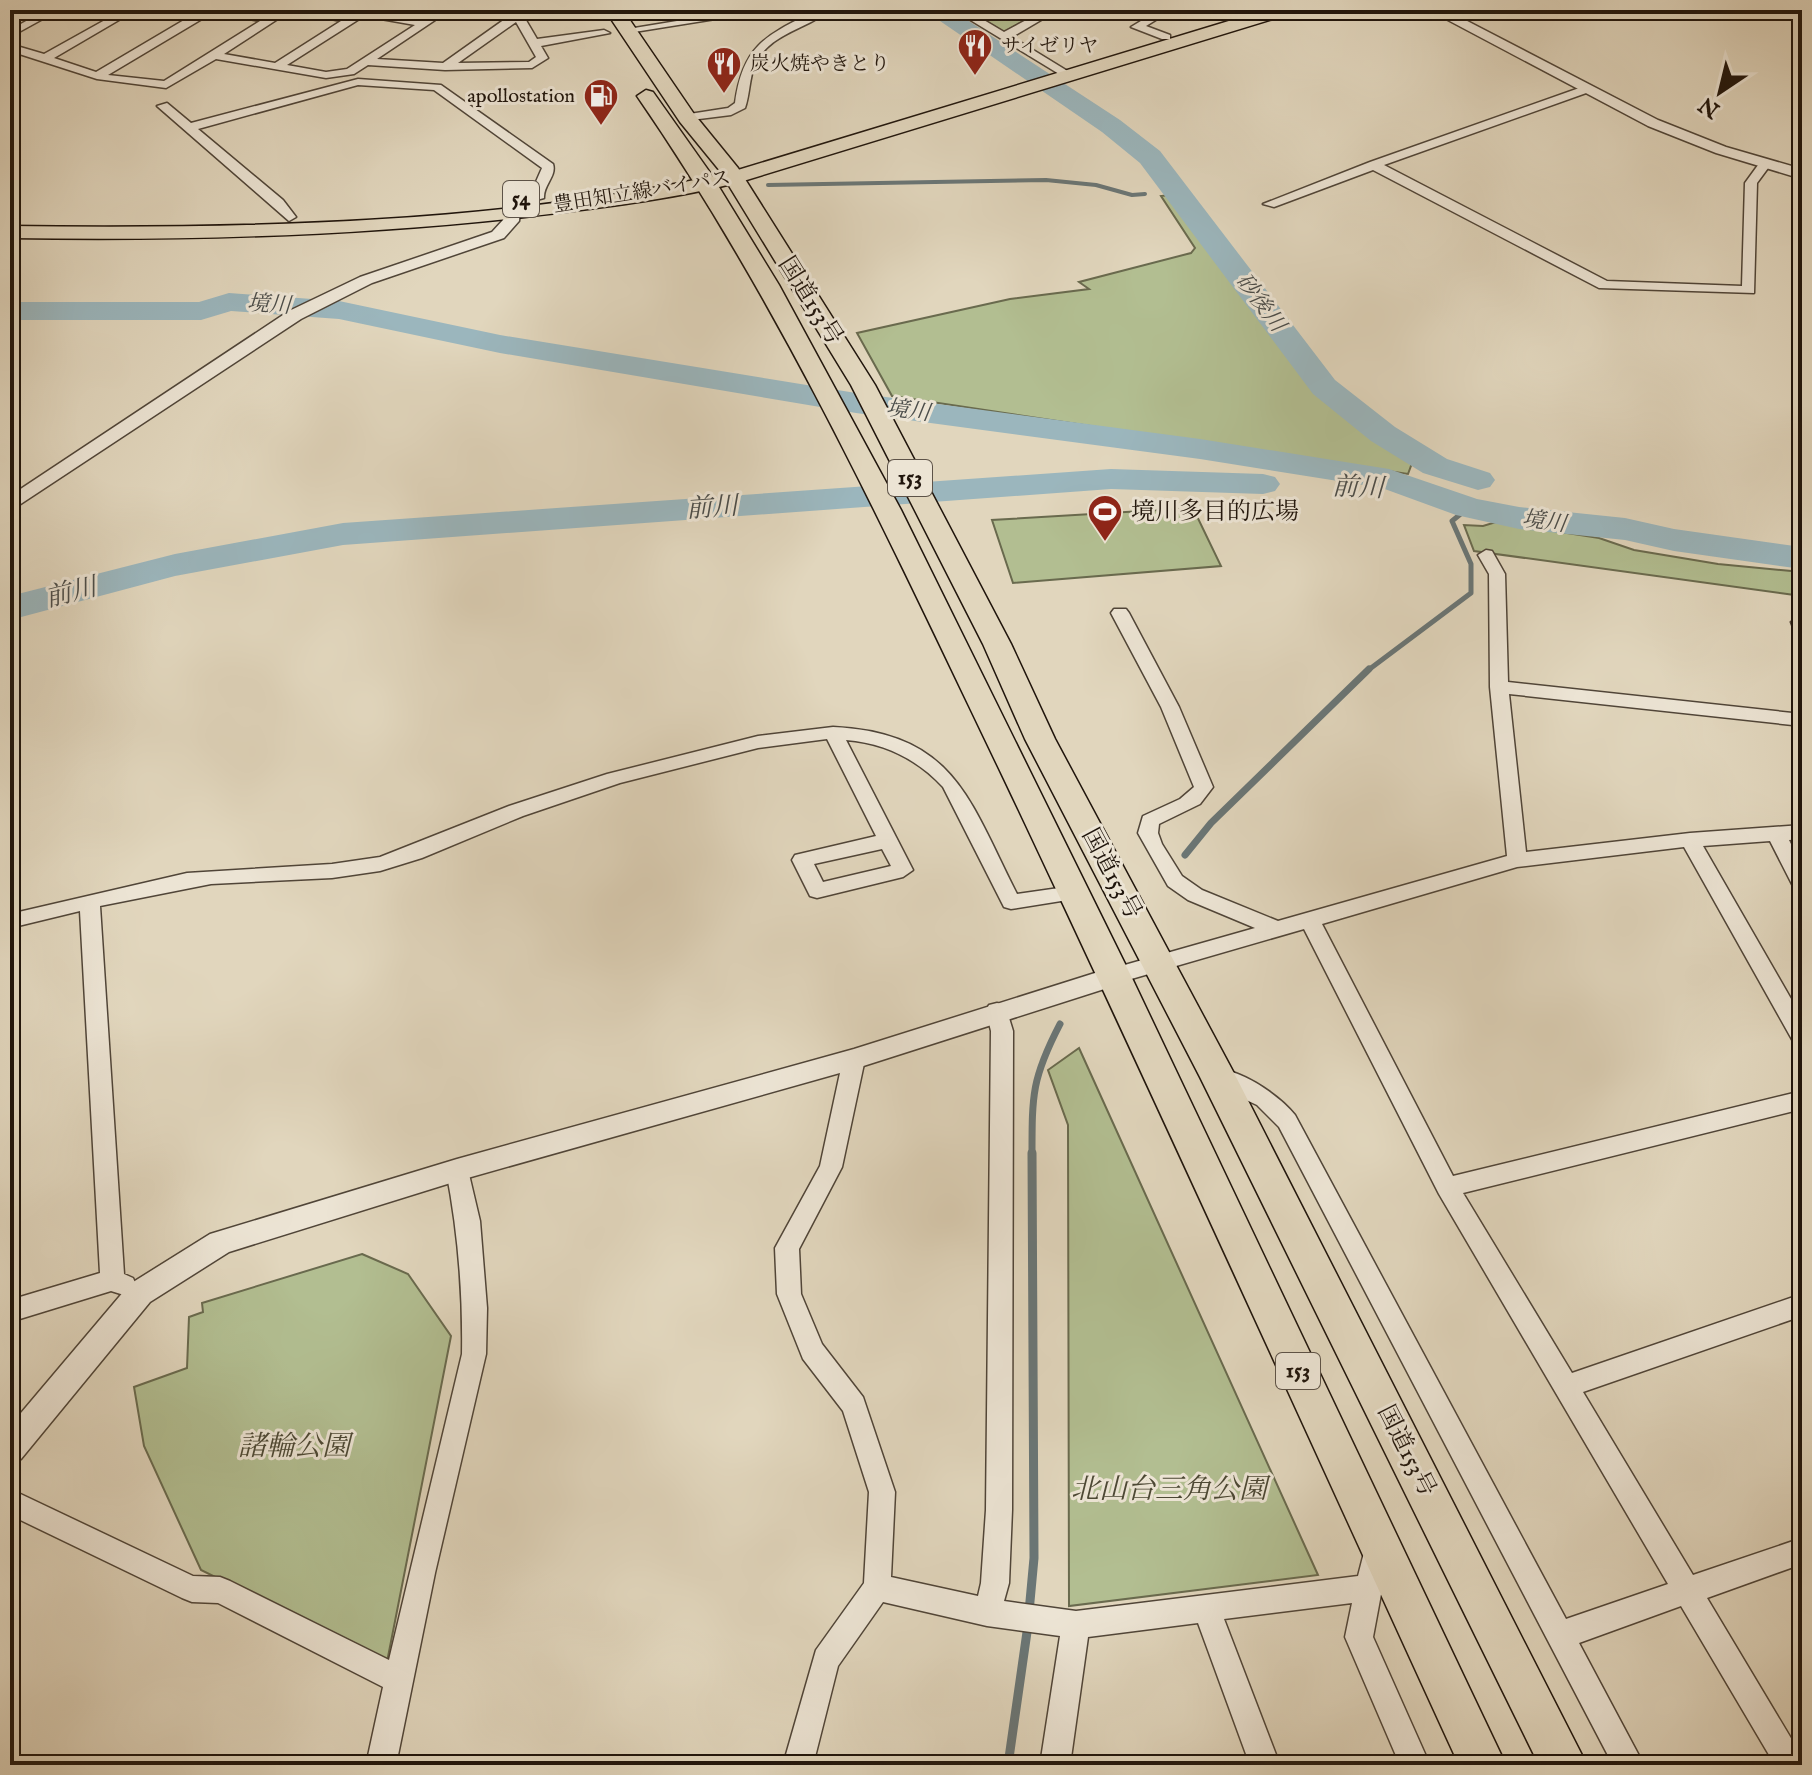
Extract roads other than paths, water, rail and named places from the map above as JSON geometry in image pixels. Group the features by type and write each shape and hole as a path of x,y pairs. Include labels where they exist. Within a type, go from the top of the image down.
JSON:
{"main road":[{"path":"589,10 608,40"},
{"name":"国道153号","path":"614,10 687,118 730,173 863,385 997,644 1040,739 1218,1077 1564,1765"},
{"name":"54","path":"1063,72 1254,10"},
{"name":"54","path":"1063,72 1283,10"},
{"name":"豊田知立線バイパス","path":"10,232 254,232 512,212 730,173 1063,72"},
{"name":"国道153号","path":"638,84 703,179 768,285 888,510 1114,976 1483,1765"},
{"name":"豊田知立線バイパス","path":"10,218 198,221 289,217 538,198 703,179"}],"street":[{"path":"10,12 25,10"},
{"path":"10,34 54,10"},
{"path":"44,59 131,10"},
{"path":"97,76 212,10 270,20"},
{"path":"10,47 97,76 166,85 286,10"},
{"path":"295,10 425,23"},
{"path":"213,55 276,67 336,74 350,72 445,10"},
{"path":"628,30 767,10"},
{"path":"687,118 731,111 741,105 744,75 761,46 825,10"},
{"path":"959,10 1063,72"},
{"path":"1003,37 1053,10"},
{"path":"1166,37 1137,27 1167,10"},
{"path":"1436,10 1585,90 1674,132 1802,174"},
{"path":"367,62 445,67 532,65 542,58 516,12 445,67"},
{"path":"276,67 359,14"},
{"path":"535,43 608,40"},
{"path":"191,127 358,82 437,87 549,167 536,192 538,198"},
{"path":"1269,204 1585,90"},
{"path":"163,106 191,127 289,217"},
{"path":"1374,165 1604,285 1749,290 1751,183 1765,164"},
{"path":"10,505 254,341 343,291 420,260 498,235 511,221 512,212"},
{"path":"1486,555 1497,574 1499,687 1517,860"},
{"path":"1120,613 1170,707 1204,787 1199,796 1189,803 1150,821 1148,833 1153,845 1175,881 1185,888 1275,928"},
{"path":"1499,687 1802,720"},
{"path":"10,921 187,880 254,873 319,873 380,864 593,784 781,736 833,733 896,745 941,771 951,784 1011,902 1073,893"},
{"path":"833,733 890,840 903,870 817,891 802,860 890,840"},
{"path":"10,1449 140,1293 220,1243 457,1170 854,1059 997,1011 1275,928 1517,860 1690,840 1802,832"},
{"path":"1776,834 1802,885"},
{"path":"1690,840 1802,1037"},
{"path":"90,903 112,1280"},
{"path":"1309,918 1447,1187 1791,1765"},
{"path":"996,1613 1002,1031 997,1011"},
{"path":"798,1765 826,1660 877,1587 882,1492 854,1405 812,1351 789,1294 787,1248 831,1167 854,1059"},
{"path":"1218,1077 1262,1095 1278,1107 1287,1121 1629,1765"},
{"path":"1447,1187 1802,1100"},
{"path":"381,1765 474,1354 475,1308 468,1221 457,1170"},
{"path":"10,1311 112,1280 140,1293"},
{"path":"1568,1386 1802,1305"},
{"path":"10,1502 192,1589 220,1590 398,1680"},
{"path":"1378,1542 1359,1637 1415,1765"},
{"path":"1561,1635 1687,1594 1802,1551"},
{"path":"877,1587 996,1613 1064,1624 1367,1588"},
{"path":"1206,1608 1265,1765"},
{"path":"1055,1765 1064,1624"}],"waterway":[{"name":"砂後川","path":"936,10 1111,126 1150,157 1324,387 1383,434 1435,466 1478,480"},
{"path":"768,185 1046,180 1096,185 1132,195 1145,194"},
{"name":"境川","path":"10,311 201,311 229,302 339,310 500,344 856,403 1200,449 1389,479 1468,508 1519,518 1625,529 1674,540 1802,558"},
{"name":"前川","path":"10,608 175,565 343,534 1111,479 1263,484"},
{"path":"1367,671 1471,593 1471,564 1452,521 1468,508"},
{"path":"1185,855 1211,823 1369,669"},
{"path":"1032,1153 1032,1116 1039,1073 1060,1024"},
{"path":"1029,1612 1034,1558 1032,1153"},
{"path":"1008,1765 1028,1625"}],"place":[{"name":"サイゼリヤ","path":"975,77"},
{"name":"炭火焼やきとり","path":"724,95"},
{"name":"apollostation","path":"601,127"},
{"name":"境川多目的広場","path":"1105,543"}],"park label":[{"name":"諸輪公園","path":"294,1447"},
{"name":"北山台三角公園","path":"1169,1490"}]}
